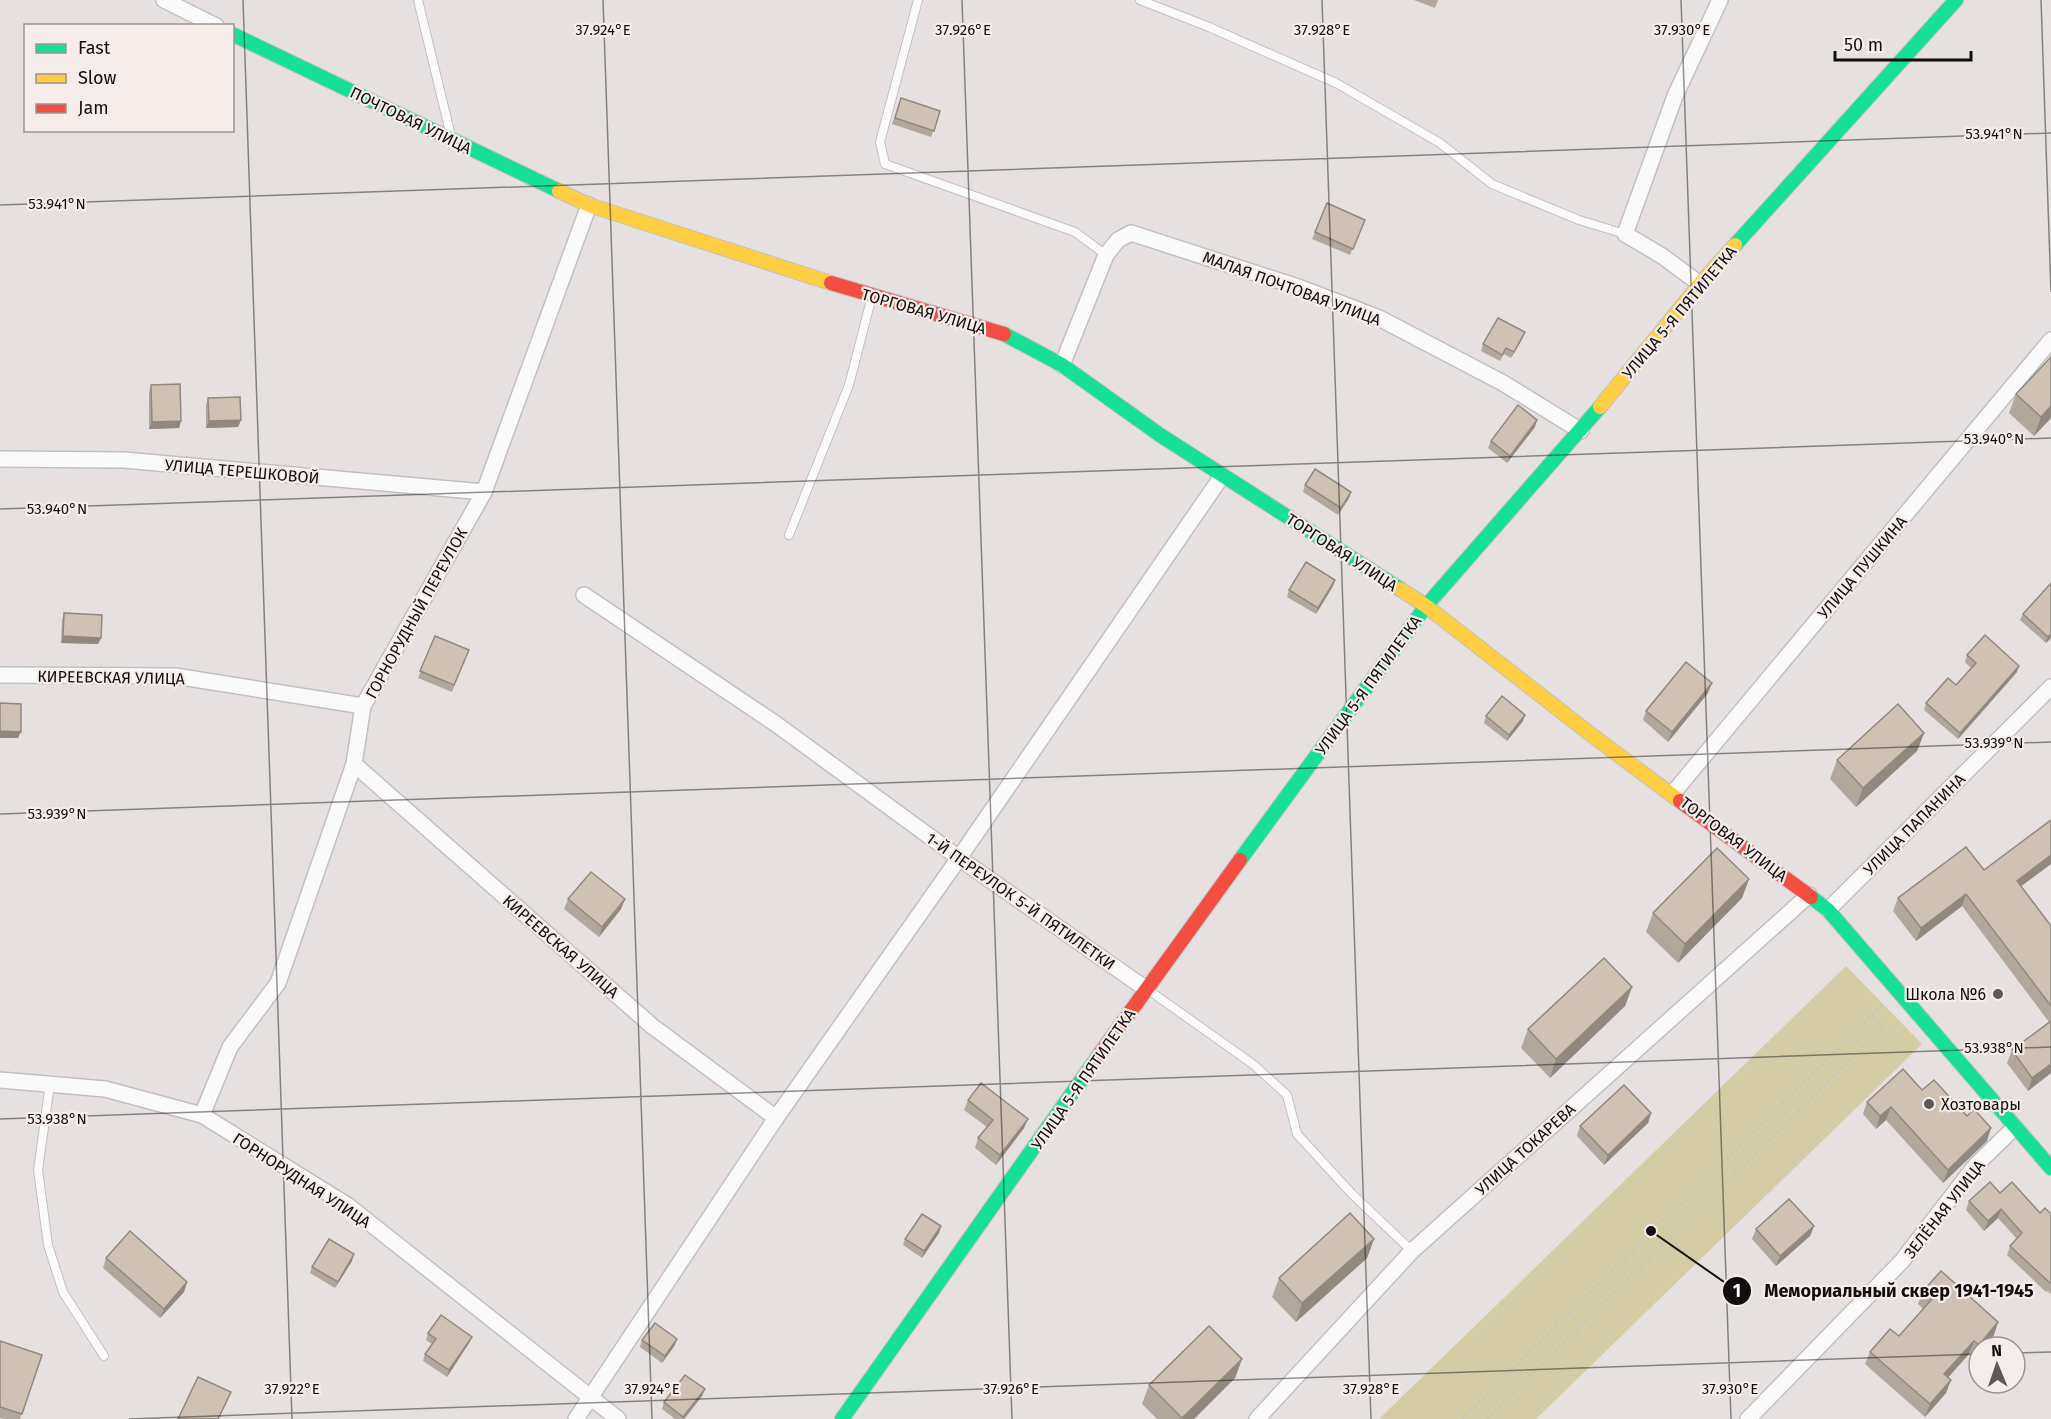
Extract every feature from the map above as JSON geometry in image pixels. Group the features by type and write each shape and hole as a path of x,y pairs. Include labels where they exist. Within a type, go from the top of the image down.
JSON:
{"street":[{"path":"164,0 212,24"},
{"path":"1701,284 1662,256 1624,234 1675,96 1720,0"},
{"name":"УЛИЦА 5-Я ПЯТИЛЕТКА","path":"842,1419 1146,989 1426,606 1581,431 1701,284 1956,0"},
{"name":"ПОЧТОВАЯ УЛИЦА","path":"234,35 589,206"},
{"name":"ТОРГОВАЯ УЛИЦА","path":"589,206 1010,336 1062,365 1160,435 1426,606 1589,733 1828,910 2051,1168"},
{"name":"ГОРНОРУДНЫЙ ПЕРЕУЛОК","path":"201,1115 230,1047 278,983 354,764 363,706 484,492 589,206"},
{"name":"МАЛАЯ ПОЧТОВАЯ УЛИЦА","path":"1062,365 1106,255 1118,240 1131,233 1308,291 1379,318 1503,383 1581,431"},
{"name":"УЛИЦА ПУШКИНА","path":"1673,794 2051,340"},
{"name":"УЛИЦА ТЕРЕШКОВОЙ","path":"0,459 124,460 484,492"},
{"path":"576,1419 776,1118 959,858 1222,476"},
{"name":"1-Й ПЕРЕУЛОК 5-Й ПЯТИЛЕТКИ","path":"584,595 776,724 959,858 1146,989"},
{"name":"КИРЕЕВСКАЯ УЛИЦА","path":"0,675 174,676 363,706"},
{"name":"УЛИЦА ПАПАНИНА","path":"1828,910 2051,687"},
{"name":"КИРЕЕВСКАЯ УЛИЦА","path":"354,764 652,1026 776,1118"},
{"name":"УЛИЦА ТОКАРЕВА","path":"1257,1419 1412,1251 1809,895"},
{"name":"ГОРНОРУДНАЯ УЛИЦА","path":"0,1080 105,1089 201,1115 347,1205 618,1419"},
{"name":"ЗЕЛЁНАЯ УЛИЦА","path":"1748,1419 1902,1261 1976,1166 2015,1127"}],"lane":[{"path":"418,0 452,140"},
{"path":"918,0 880,142 885,164 1075,232 1106,255"},
{"path":"1140,0 1209,27 1336,83 1440,143 1492,184 1579,220 1624,234"},
{"path":"789,535 849,385 872,295"},
{"name":"1-Й ПЕРЕУЛОК 5-Й ПЯТИЛЕТКИ","path":"1146,989 1254,1065 1287,1095 1297,1134 1352,1194 1412,1251"},
{"path":"50,1084 38,1170 48,1245 63,1292 104,1356"}],"path":[{"path":"1462,1419 1871,1016 1883,1027 1487,1419"}],"shaded area":[{"path":"1846,966 1922,1044 1536,1419 1379,1419"}],"building":[{"path":"901,98 940,111 934,131 895,118"},
{"path":"1327,203 1365,220 1353,249 1315,232"},
{"path":"1498,318 1525,332 1514,352 1506,348 1502,355 1483,344"},
{"path":"2051,357 2051,406 2041,417 2016,394"},
{"path":"180,384 181,421 152,422 151,385"},
{"path":"240,397 241,420 209,421 208,398"},
{"path":"1518,405 1537,420 1510,456 1491,441"},
{"path":"1315,469 1351,492 1341,508 1305,485"},
{"path":"1306,562 1335,580 1318,608 1289,590"},
{"path":"2051,583 2051,634 2048,637 2023,614"},
{"path":"64,613 102,615 101,638 63,636"},
{"path":"1985,635 2019,666 1960,733 1926,703 1948,678 1956,685 1976,663 1967,655"},
{"path":"435,636 469,650 454,685 420,671"},
{"path":"1686,662 1712,683 1672,732 1646,711"},
{"path":"1502,696 1525,715 1509,735 1486,716"},
{"path":"0,703 21,704 21,732 0,731"},
{"path":"1898,704 1924,733 1863,788 1837,760"},
{"path":"2051,820 2051,855 2017,881 2051,926 2051,1006 1966,894 1921,928 1898,898 1966,847 1984,870"},
{"path":"1717,848 1749,879 1685,944 1653,913"},
{"path":"591,872 625,899 602,927 568,899"},
{"path":"1604,958 1632,987 1556,1059 1528,1029"},
{"path":"2051,1021 2051,1064 2032,1078 2012,1050"},
{"path":"1903,1069 1922,1090 1934,1080 1967,1116 1974,1109 1991,1128 1948,1170 1891,1107 1880,1116 1867,1102"},
{"path":"981,1083 1028,1119 1000,1155 978,1138 993,1120 968,1100"},
{"path":"1624,1085 1651,1113 1608,1155 1580,1126"},
{"path":"1990,1182 2000,1193 2012,1182 2040,1213 2045,1208 2051,1214 2050,1283 2010,1246 2022,1233 2001,1209 1988,1221 1969,1201"},
{"path":"1789,1199 1814,1226 1780,1256 1756,1229"},
{"path":"1350,1213 1374,1239 1302,1303 1279,1278"},
{"path":"922,1214 941,1226 924,1251 905,1239"},
{"path":"130,1231 187,1282 164,1309 106,1258"},
{"path":"329,1239 354,1254 338,1282 312,1267"},
{"path":"1941,1271 1998,1322 1987,1335 1967,1335 1967,1349 1944,1374 1951,1380 1930,1404 1870,1352 1890,1329 1899,1336 1932,1299 1923,1291"},
{"path":"441,1315 472,1337 449,1370 425,1354 436,1339 428,1333"},
{"path":"655,1323 677,1339 665,1356 642,1340"},
{"path":"1209,1326 1242,1359 1182,1418 1149,1385"},
{"path":"0,1341 42,1355 22,1414 0,1407"},
{"path":"685,1375 705,1389 683,1417 664,1402"},
{"path":"198,1377 231,1392 218,1419 178,1419"}],"traffic: fast":[{"path":"1735,245 1956,0"},
{"path":"234,35 559,191"},
{"path":"1004,334 1062,365 1160,435 1400,589"},
{"path":"1240,860 1426,606 1600,407"},
{"path":"1811,897 1828,910 2051,1168"},
{"path":"842,1419 1099,1055"}],"traffic: slow":[{"path":"559,191 589,205 831,283"},
{"path":"1600,407 1700,284 1735,245"},
{"path":"1400,589 1426,606 1680,801"}],"traffic: jam":[{"path":"831,283 1004,334"},
{"path":"1680,801 1811,897"},
{"path":"1099,1055 1240,860"}],"place":[{"name":"Школа №6","path":"1998,994"},
{"name":"Хозтовары","path":"1929,1104"},
{"name":"Мемориальный сквер 1941-1945","path":"1651,1231"}]}
